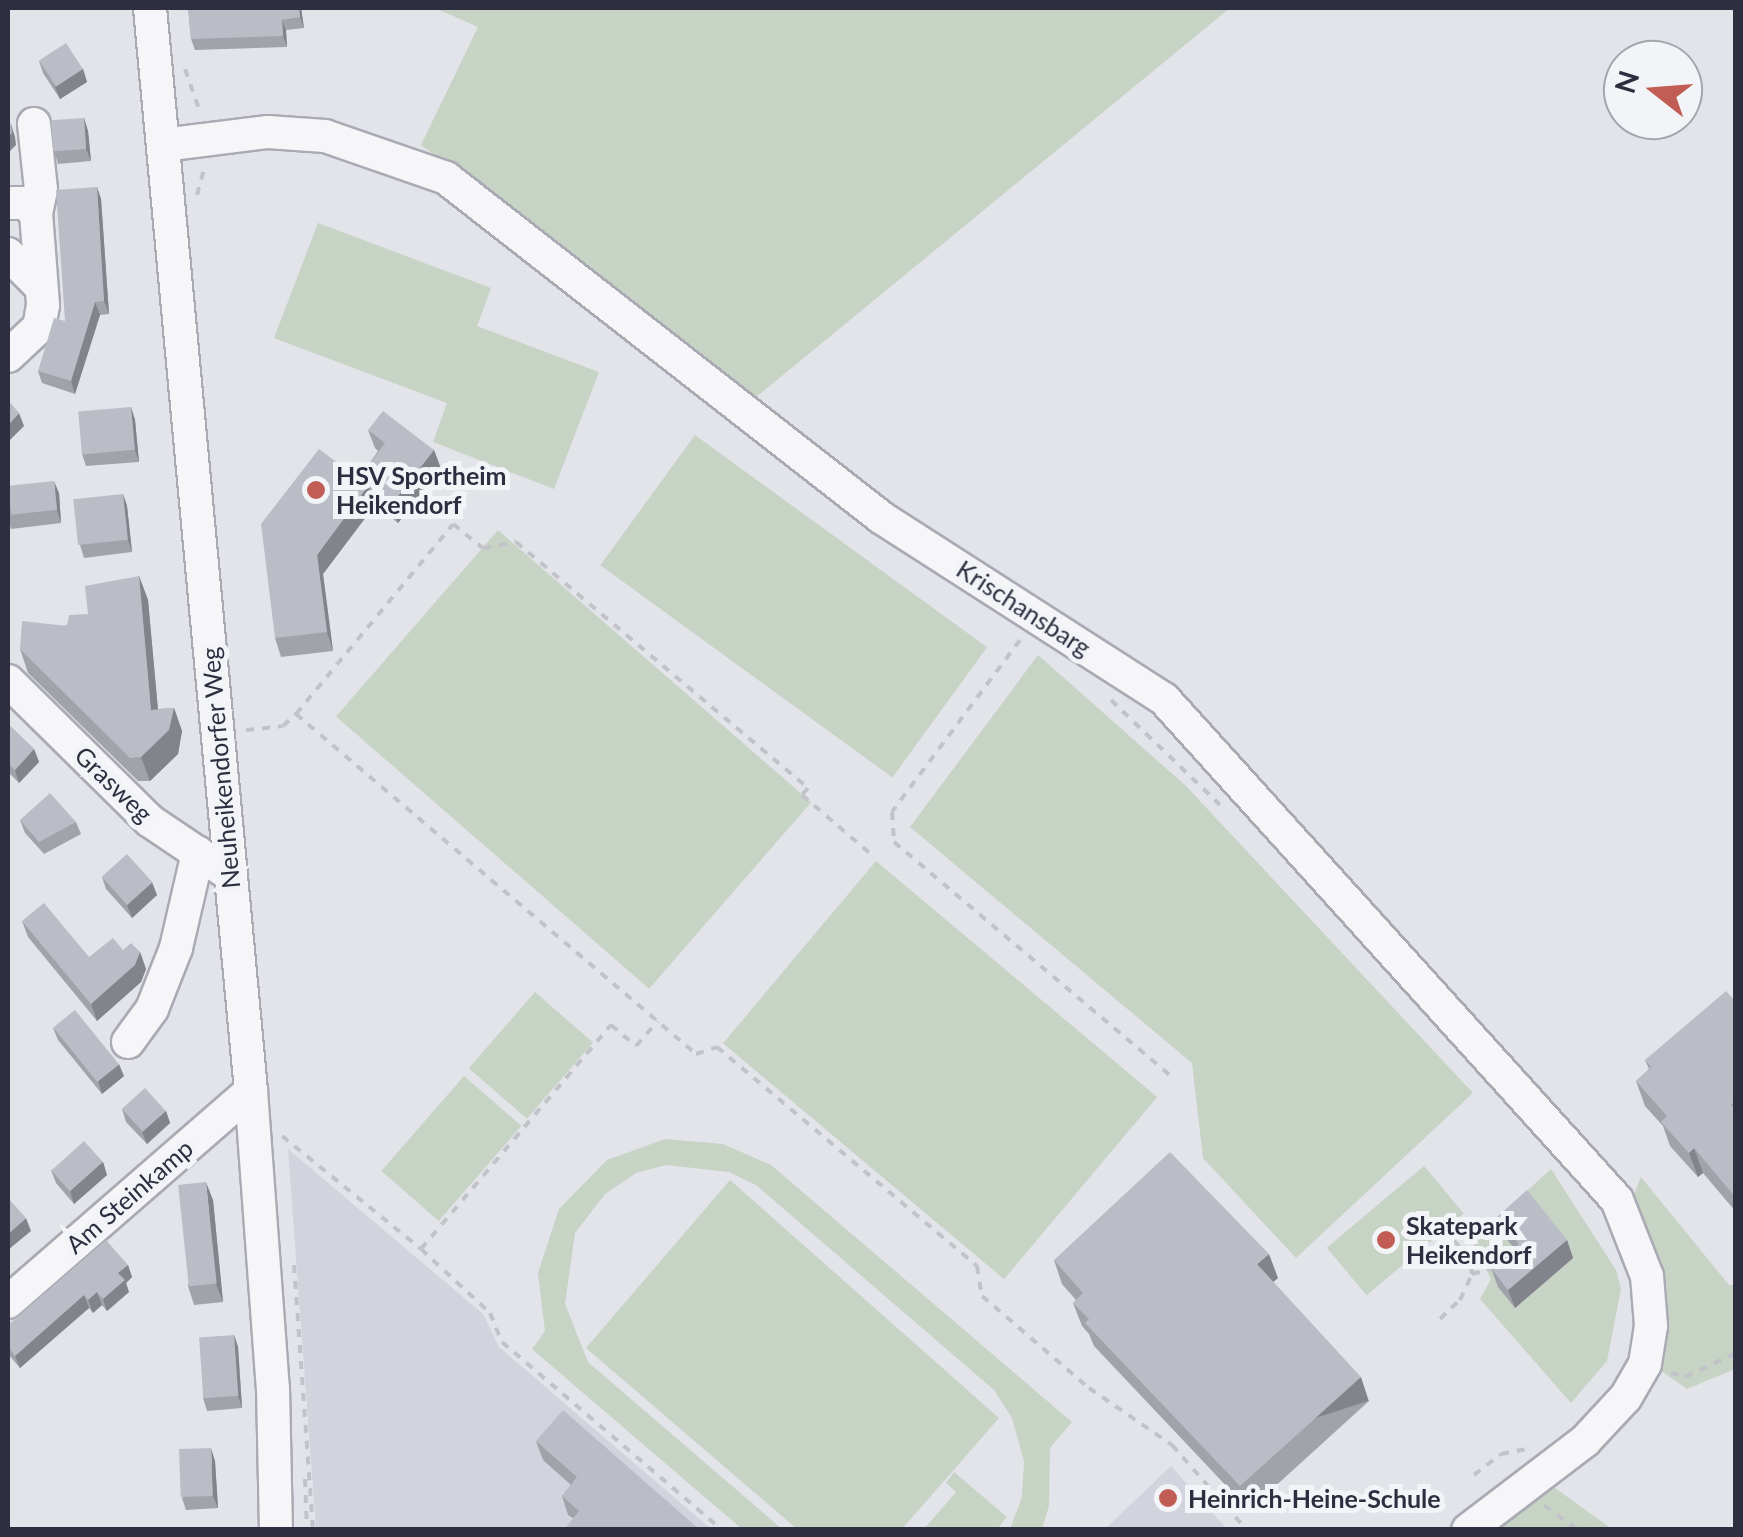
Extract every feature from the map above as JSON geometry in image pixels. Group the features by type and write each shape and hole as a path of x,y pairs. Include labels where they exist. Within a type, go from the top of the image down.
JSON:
{"street":[{"name":"Neuheikendorfer Weg","path":"150,8 251,1091 273,1388 276,1530"},
{"path":"8,356 40,326 40,286 22,208 41,190 34,124"},
{"name":"Krischansbarg","path":"163,146 268,132 325,136 446,178 882,518 1164,699 1616,1200 1647,1276 1651,1326 1645,1364"},
{"path":"8,254 40,286"},
{"name":"Grasweg","path":"8,681 150,820 230,874"},
{"path":"128,1042 152,1008 176,948 198,854"},
{"name":"Am Steinkamp","path":"8,1302 251,1091"},
{"path":"1468,1530 1586,1440 1645,1364"}],"path":[{"path":"240,731 282,726 296,714 453,524 483,548 516,542 808,788 802,795 874,856"},
{"path":"1037,616 892,812 894,842 1170,1075"},
{"path":"1097,687 1230,815"},
{"path":"296,714 696,1054 717,1047 977,1266 982,1296 1089,1388 1172,1445 1247,1530"},
{"path":"421,1249 611,1025 636,1046 658,1021"},
{"path":"284,1155 282,1136 421,1249 490,1313 502,1342 722,1530"},
{"path":"1440,1319 1460,1300 1472,1274 1470,1258 1444,1230"},
{"path":"292,1250 313,1530"},
{"path":"1472,1274 1488,1274 1500,1263"},
{"path":"1645,1364 1685,1377 1736,1353"},
{"path":"1474,1475 1501,1454 1532,1448"},
{"path":"1522,1486 1578,1530"}],"shaded area":[{"path":"288,1149 483,1314 499,1347 711,1529 316,1529"},
{"name":"Heinrich-Heine-Schule","path":"1171,1466 1227,1529 1105,1529"}],"green space":[{"path":"435,8 1230,8 755,398 421,145 478,27"},
{"path":"318,223 491,288 477,326 599,372 554,489 433,442 447,403 274,338"},
{"path":"695,435 987,647 892,777 600,565"},
{"path":"498,530 811,802 649,989 336,716"},
{"path":"1038,655 1185,785 1473,1093 1296,1258 1203,1158 1192,1063 910,827"},
{"path":"876,861 1157,1097 1004,1279 723,1043"},
{"path":"535,992 593,1043 527,1119 469,1068"},
{"path":"464,1076 521,1126 439,1221 381,1171"},
{"path":"665,1139 723,1144 771,1165 1072,1422 1050,1448 1049,1506 1042,1529 1010,1529 1022,1497 1024,1461 1012,1418 994,1390 756,1185 729,1172 666,1165 636,1173 605,1194 575,1233 565,1304 588,1362 782,1529 742,1529 532,1349 545,1331 538,1273 559,1209 607,1160"},
{"name":"Skatepark Heikendorf","path":"1424,1166 1464,1213 1367,1295 1327,1248"},
{"path":"1551,1169 1616,1270 1621,1289 1607,1361 1571,1403 1480,1299 1491,1279 1472,1241"},
{"path":"1641,1177 1729,1285 1735,1285 1735,1369 1687,1389 1657,1368 1629,1206"},
{"path":"730,1180 999,1418 902,1529 797,1529 586,1348"},
{"path":"954,1472 1007,1517 997,1529 924,1529 956,1492 946,1483"},
{"path":"1544,1480 1612,1529 1495,1530"}],"building":[{"path":"188,8 299,8 300,17 282,20 283,36 191,39"},
{"path":"66,43 83,69 56,86 39,60"},
{"path":"84,118 86,149 53,151 51,120"},
{"path":"97,187 104,301 95,302 71,381 38,371 54,318 65,321 56,190"},
{"path":"8,400 19,413 8,425"},
{"path":"131,407 135,450 82,454 78,412"},
{"path":"383,411 434,450 391,505 368,486 317,555 327,632 275,638 261,524 319,449 359,479 385,443 368,430"},
{"path":"54,481 57,510 11,515 8,486"},
{"path":"123,494 128,540 78,545 73,499"},
{"path":"139,576 151,710 174,708 169,730 141,757 130,758 20,649 22,621 67,626 69,615 88,614 85,586"},
{"path":"8,724 34,749 15,770 8,763"},
{"path":"50,793 76,822 39,842 20,820"},
{"path":"127,854 152,882 127,905 102,877"},
{"path":"44,903 89,957 113,938 123,950 131,943 140,952 135,965 91,1004 22,921"},
{"path":"1726,991 1736,1002 1736,1101 1731,1105 1736,1111 1736,1198 1694,1148 1689,1153 1661,1122 1667,1116 1636,1081 1651,1067 1645,1060"},
{"path":"75,1010 119,1064 97,1082 53,1028"},
{"path":"145,1088 166,1111 143,1132 122,1109"},
{"path":"84,1141 103,1162 70,1191 51,1170"},
{"path":"1170,1152 1269,1254 1257,1264 1361,1377 1240,1486 1085,1323 1089,1319 1073,1303 1083,1293 1054,1260"},
{"path":"206,1182 217,1283 189,1286 178,1185"},
{"path":"1527,1190 1567,1240 1508,1290 1491,1268 1519,1244 1497,1217"},
{"path":"8,1200 26,1218 8,1234"},
{"path":"106,1240 128,1265 118,1273 125,1280 103,1299 97,1292 88,1300 84,1295 15,1356 8,1347 8,1325"},
{"path":"234,1335 238,1396 203,1398 199,1337"},
{"path":"563,1410 700,1530 564,1530 579,1511 562,1496 577,1477 536,1441"},
{"path":"211,1448 213,1496 181,1497 179,1449"}],"place":[{"name":"HSV Sportheim Heikendorf","path":"316,490"},
{"name":"Skatepark Heikendorf","path":"1386,1240"},
{"name":"Heinrich-Heine-Schule","path":"1168,1498"}]}
